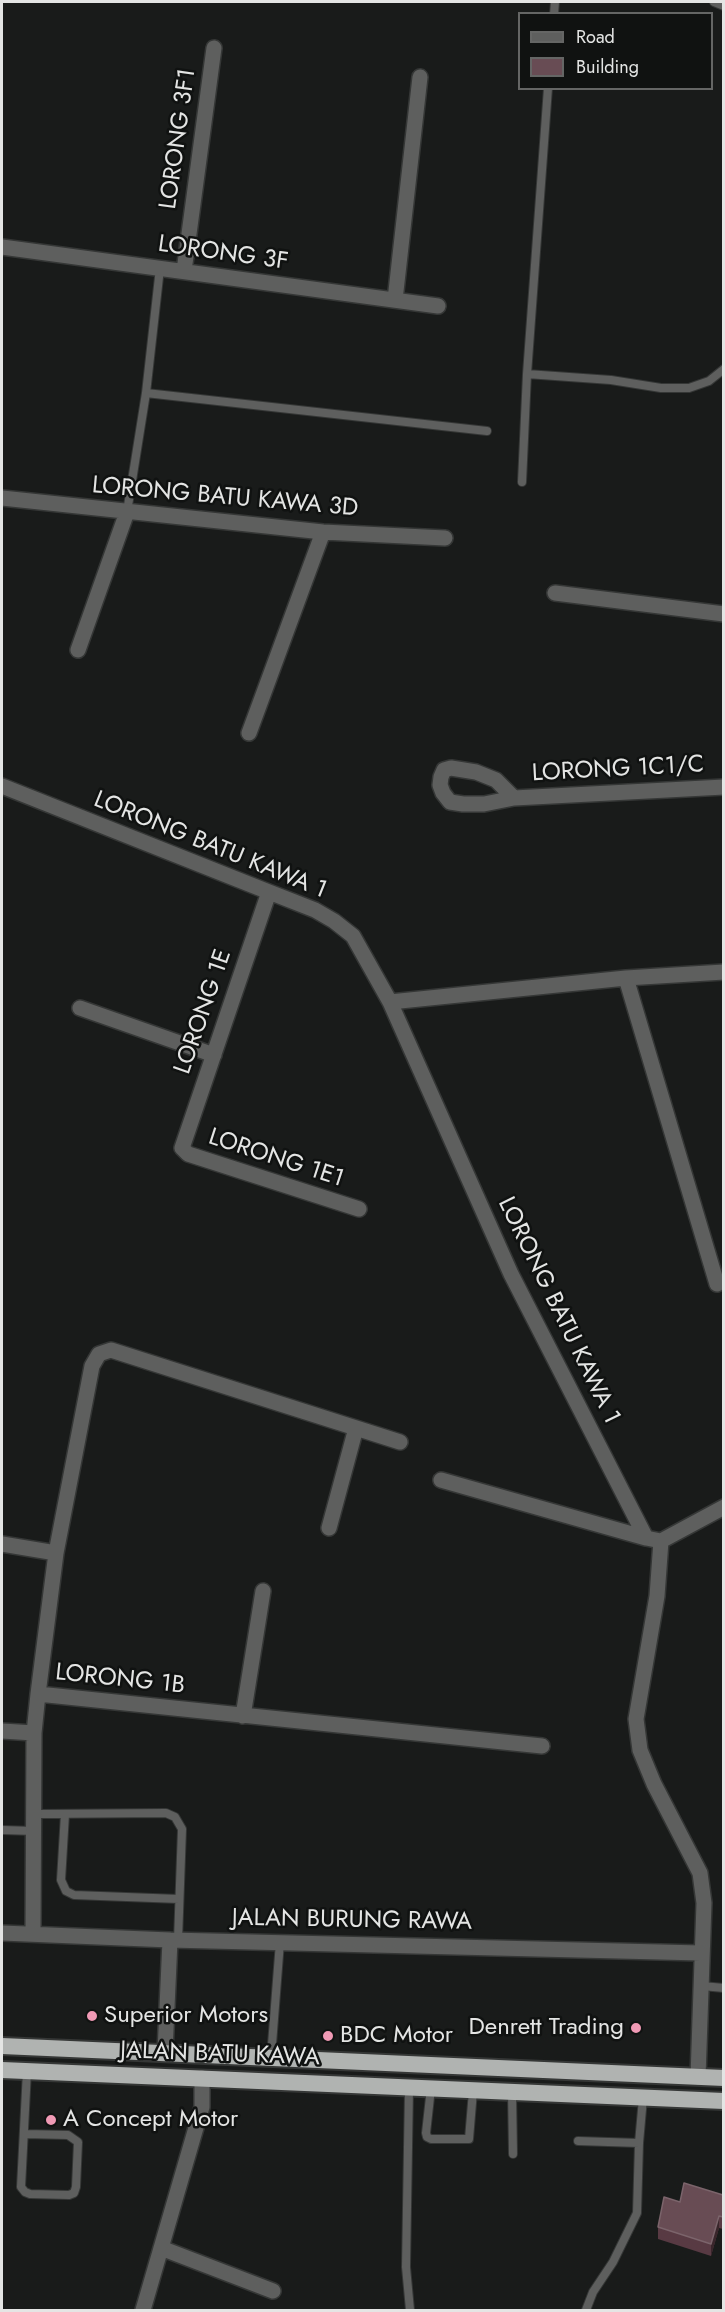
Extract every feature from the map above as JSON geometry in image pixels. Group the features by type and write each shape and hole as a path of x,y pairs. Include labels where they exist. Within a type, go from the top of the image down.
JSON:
{"highway":[{"name":"JALAN BATU KAWA","path":"2,2046 723,2078"},
{"name":"JALAN BATU KAWA","path":"2,2070 723,2101"}],"street":[{"name":"LORONG 3F1","path":"183,271 214,48"},
{"path":"394,300 420,77"},
{"name":"LORONG 3F","path":"2,247 438,306"},
{"name":"LORONG BATU KAWA 3D","path":"2,498 323,532 445,538"},
{"path":"78,650 127,512"},
{"path":"249,733 323,532"},
{"path":"555,592 723,614"},
{"name":"LORONG BATU KAWA 1","path":"2,786 315,910 334,921 352,936 390,1002 511,1274 653,1539"},
{"name":"LORONG 1C1/C","path":"514,798 723,788"},
{"name":"LORONG 1E","path":"182,1148 269,892"},
{"path":"390,1002 626,978 723,972"},
{"path":"626,978 717,1284"},
{"path":"80,1008 214,1055"},
{"name":"LORONG 1E1","path":"182,1148 188,1154 359,1209"},
{"name":"LORONG 1B","path":"356,1428 111,1350 99,1354 92,1366 56,1553 38,1694 542,1746"},
{"path":"329,1528 356,1428 400,1442"},
{"path":"441,1480 653,1539 723,1507"},
{"path":"653,1539 657,1596 636,1719 640,1750 654,1784 700,1873 704,1903 698,2077"},
{"path":"2,1544 56,1553"},
{"path":"243,1716 263,1591"},
{"path":"33,1934 34,1733 38,1694"},
{"path":"2,1731 34,1733"},
{"name":"JALAN BURUNG RAWA","path":"2,1933 174,1940 701,1953"},
{"path":"165,2052 174,1940"},
{"path":"143,2310 202,2107 202,2078"},
{"path":"161,2248 273,2291"}],"lane":[{"path":"714,2 723,6"},
{"path":"522,482 527,374 548,90"},
{"path":"127,512 146,393 160,268"},
{"path":"527,374 611,380 661,388 689,388 709,381 723,369"},
{"path":"146,393 487,431"},
{"path":"34,1814 166,1813 175,1817 182,1829 179,1899 174,1940"},
{"path":"65,1814 61,1880 66,1891 74,1895 179,1899"},
{"path":"2,1830 34,1831"},
{"path":"271,2057 280,1942"},
{"path":"702,1986 723,1988"},
{"path":"25,2134 68,2135 78,2142 74,2193 69,2195 25,2192 21,2187 27,2071"},
{"path":"409,2087 406,2266 410,2310"},
{"path":"431,2087 426,2133 431,2139 469,2139 474,2089"},
{"path":"512,2091 513,2154"},
{"path":"586,2310 593,2292 613,2262 637,2213 639,2143 644,2096"},
{"path":"578,2141 639,2143"}],"building":[{"path":"684,2183 723,2195 723,2217 719,2216 711,2244 658,2227 664,2197 680,2202"}],"place":[{"name":"Superior Motors","path":"92,2016"},
{"name":"Denrett Trading","path":"636,2028"},
{"name":"BDC Motor","path":"328,2036"},
{"name":"A Concept Motor","path":"51,2120"}]}
